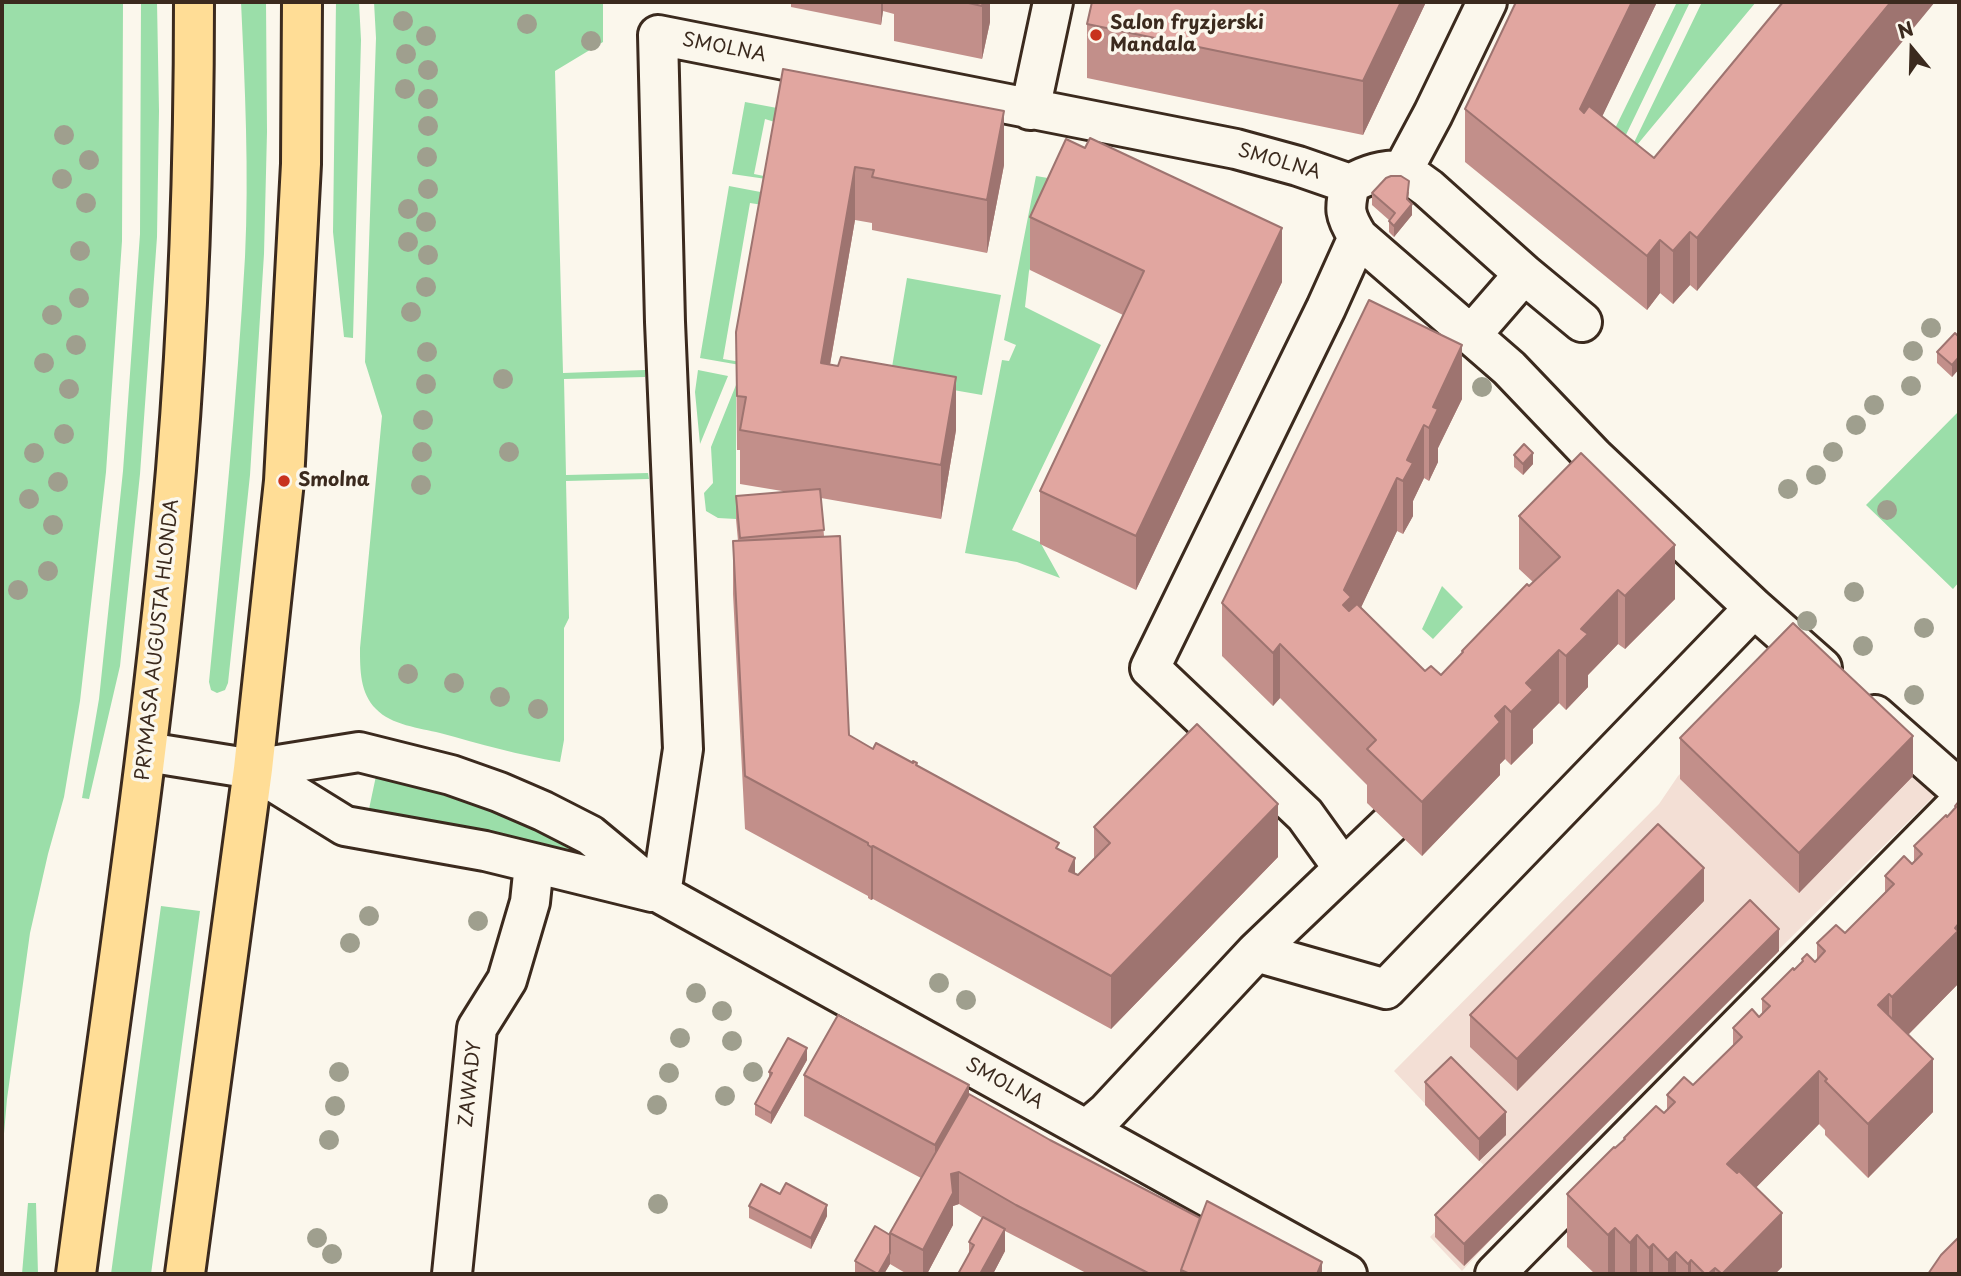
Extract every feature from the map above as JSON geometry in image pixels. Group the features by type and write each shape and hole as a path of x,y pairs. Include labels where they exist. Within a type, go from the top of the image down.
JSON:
{"main road":[{"name":"PRYMASA AUGUSTA HLONDA","path":"76,1274 147,752 176,470 190,278 194,2"},
{"path":"186,1274 253,769 281,508 301,164 302,2"}],"street":[{"path":"1030,110 1053,2"},
{"path":"1403,170 1487,2"},
{"name":"SMOLNA","path":"661,894 683,749 665,322 657,18 1030,110 1236,149 1350,184"},
{"path":"1582,322 1403,170 1382,170 1350,184 1346,202 1348,221 1358,237 1472,334 1509,368 1594,457 1754,608 1959,789"},
{"path":"1343,868 1305,815 1150,668 1358,237"},
{"path":"1472,334 1524,274"},
{"path":"1256,952 1386,989 1754,608"},
{"name":"SMOLNA","path":"147,752 253,769 359,752 451,775 543,811 590,835 661,894 1347,1274"},
{"name":"SMOLNA","path":"253,769 345,827 485,851 661,894"},
{"path":"1495,1274 1959,803"},
{"path":"1087,1129 1107,1112 1256,952 1390,824"},
{"name":"ZAWADY","path":"452,1274 477,1028 507,980 530,902 534,864"}],"shaded area":[{"path":"1793,661 1935,795 1553,1173 1462,1271 1430,1237 1491,1173 1394,1071 1659,804 1678,776"}],"green space":[{"path":"2,2 123,2 122,241 106,472 80,701 64,797 30,933 7,1099 3,1145 4,1274 2,1274"},
{"path":"141,2 157,2 157,237 140,474 120,666 89,799 82,798 99,699 123,471 140,234"},
{"path":"241,2 266,2 264,254 250,475 228,683 225,690 217,693 211,690 209,682 234,416 246,225 246,130"},
{"path":"336,2 359,2 361,40 353,338 344,337 333,232"},
{"path":"374,2 603,2 603,42 555,71 563,373 645,370 645,377 564,379 566,475 648,473 649,479 566,481 569,618 564,628 564,740 560,762 500,749 390,719 371,703 362,681 360,648 382,416 365,362 376,38"},
{"path":"1677,2 1690,2 1609,170 1600,159"},
{"path":"1702,2 1756,2 1627,157"},
{"path":"745,102 954,141 781,124 765,119 754,174 774,178 773,180 732,174"},
{"path":"1036,176 1068,185 1029,271 1025,307 1101,345 1012,530 1040,542 1060,578 1017,562 965,553 1002,360 1009,361 1016,345 1004,340"},
{"path":"729,186 771,194 769,206 750,203 723,359 741,362 740,365 700,358"},
{"path":"907,278 1001,295 982,395 890,379"},
{"path":"698,370 728,376 700,444 695,392"},
{"path":"736,385 736,519 718,518 706,511 704,493 713,483 711,447"},
{"path":"1959,411 1959,582 1953,589 1866,505"},
{"path":"1442,586 1463,607 1433,639 1422,629"},
{"path":"376,776 434,790 504,814 594,858 421,818 369,809"},
{"path":"161,906 200,911 151,1274 111,1274"},
{"path":"28,1203 36,1203 38,1274 22,1274"}],"building":[{"path":"964,2 983,2 982,6"},
{"path":"1092,2 1401,2 1363,81 1087,24"},
{"path":"1516,2 1632,2 1580,109 1584,113 1589,106 1654,158 1783,2 1891,2 1697,238 1690,232 1673,251 1660,240 1647,256 1465,109"},
{"path":"783,69 1004,111 987,200 872,177 874,170 855,167 821,363 838,366 841,357 956,377 941,465 740,430 746,397 737,396 736,332"},
{"path":"1090,138 1282,228 1136,536 1040,491 1144,271 1030,217 1066,139 1085,148"},
{"path":"1391,176 1401,176 1409,181 1407,199 1412,204 1394,226 1389,221 1395,213 1372,193"},
{"path":"1369,300 1462,345 1433,407 1438,409 1429,428 1424,425 1407,460 1413,463 1403,481 1397,478 1344,590 1351,597 1343,605 1349,611 1357,604 1425,671 1431,666 1441,675 1527,584 1529,586 1560,557 1519,516 1581,453 1675,545 1625,596 1618,590 1581,629 1588,634 1566,656 1559,650 1526,683 1533,690 1511,712 1505,706 1495,716 1500,722 1422,802 1367,749 1376,740 1280,644 1273,653 1222,603"},
{"path":"1955,333 1959,337 1959,357 1952,365 1937,352"},
{"path":"1524,444 1533,453 1523,464 1514,455"},
{"path":"820,489 824,530 740,538 736,496"},
{"path":"840,536 849,735 873,749 876,743 917,763 916,765 1059,843 1056,848 1075,858 1069,871 1078,875 1110,843 1094,827 1197,724 1278,804 1111,976 745,776 733,541"},
{"path":"1793,623 1913,736 1799,853 1680,738"},
{"path":"1959,801 1959,923 1955,928 1958,931 1892,997 1889,994 1878,1005 1933,1059 1868,1124 1825,1081 1827,1079 1819,1071 1727,1164 1737,1173 1739,1171 1782,1213 1722,1274 1715,1268 1705,1274 1691,1260 1688,1264 1676,1252 1668,1260 1653,1244 1649,1248 1637,1235 1630,1243 1615,1228 1608,1235 1567,1194 1656,1106 1664,1113 1675,1102 1667,1095 1684,1077 1693,1085 1742,1037 1733,1028 1752,1009 1759,1017 1770,1006 1762,999 1803,961 1807,954 1815,962 1825,951 1817,943 1836,925 1845,933 1894,884 1885,876 1904,856 1912,864 1922,854 1914,846 1946,815 1947,817"},
{"path":"1658,824 1704,868 1517,1059 1470,1015"},
{"path":"1750,900 1779,929 1464,1244 1435,1215"},
{"path":"838,1015 969,1085 935,1145 804,1075"},
{"path":"788,1038 807,1048 771,1113 755,1104"},
{"path":"1451,1057 1506,1112 1479,1139 1425,1082"},
{"path":"969,1094 1050,1140 1200,1218 1181,1274 1150,1274 1016,1205 959,1172 951,1174 953,1193 923,1250 890,1233"},
{"path":"786,1183 827,1205 811,1238 749,1206 761,1184 780,1194"},
{"path":"1207,1201 1322,1262 1317,1274 1190,1274 1181,1270"},
{"path":"983,1217 1005,1229 980,1274 958,1274 974,1245 969,1242"},
{"path":"875,1226 890,1235 890,1253 878,1274 855,1261"},
{"path":"1959,1237 1959,1274 1928,1274 1941,1255"}],"place":[{"name":"Salon fryzjerski Mandala","path":"1096,35"},
{"name":"Smolna","path":"284,481"}]}
